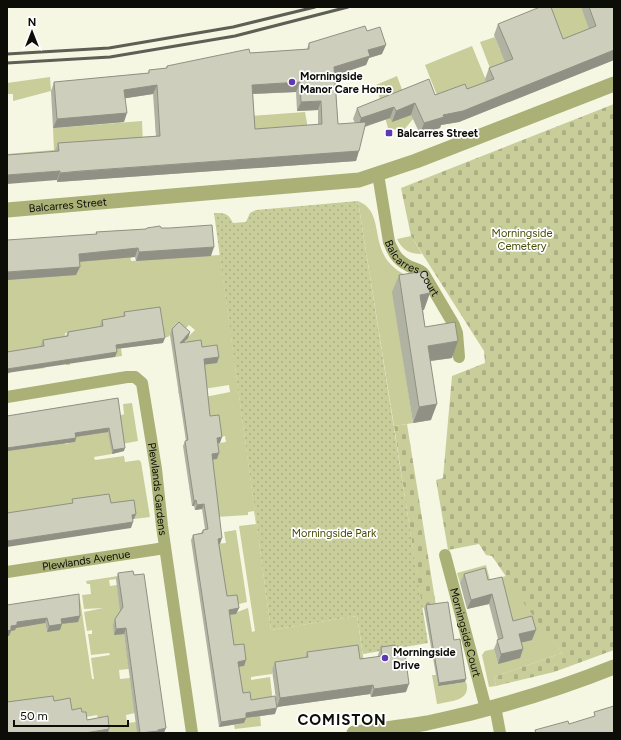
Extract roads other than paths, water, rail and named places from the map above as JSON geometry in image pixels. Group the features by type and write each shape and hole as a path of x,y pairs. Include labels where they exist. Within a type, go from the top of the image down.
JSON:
{"street":[{"name":"Balcarres Street","path":"7,210 344,183 378,174 416,161 614,84"},
{"name":"Balcarres Court","path":"378,174 389,242 393,252 399,260 424,274 454,324 459,357"},
{"name":"Plewlands Gardens","path":"7,397 127,376 135,376 139,379 143,388 155,462 165,548 192,733"},
{"name":"Plewlands Avenue","path":"7,572 165,548"},
{"name":"Morningside Court","path":"445,555 490,707 500,733"},
{"path":"354,733 426,723 490,707 614,668"}],"railway":[{"path":"7,54 109,48 233,27 315,7"},
{"path":"7,63 110,57 235,36 348,7"}],"place":[{"name":"Morningside Manor Care Home","path":"292,82"},
{"name":"Balcarres Street","path":"389,133"},
{"name":"Morningside Drive","path":"385,658"}],"district":[{"name":"COMISTON","path":"342,720"}],"park label":[{"name":"Morningside Cemetery","path":"522,239"},
{"name":"Morningside Park","path":"334,533"}]}
